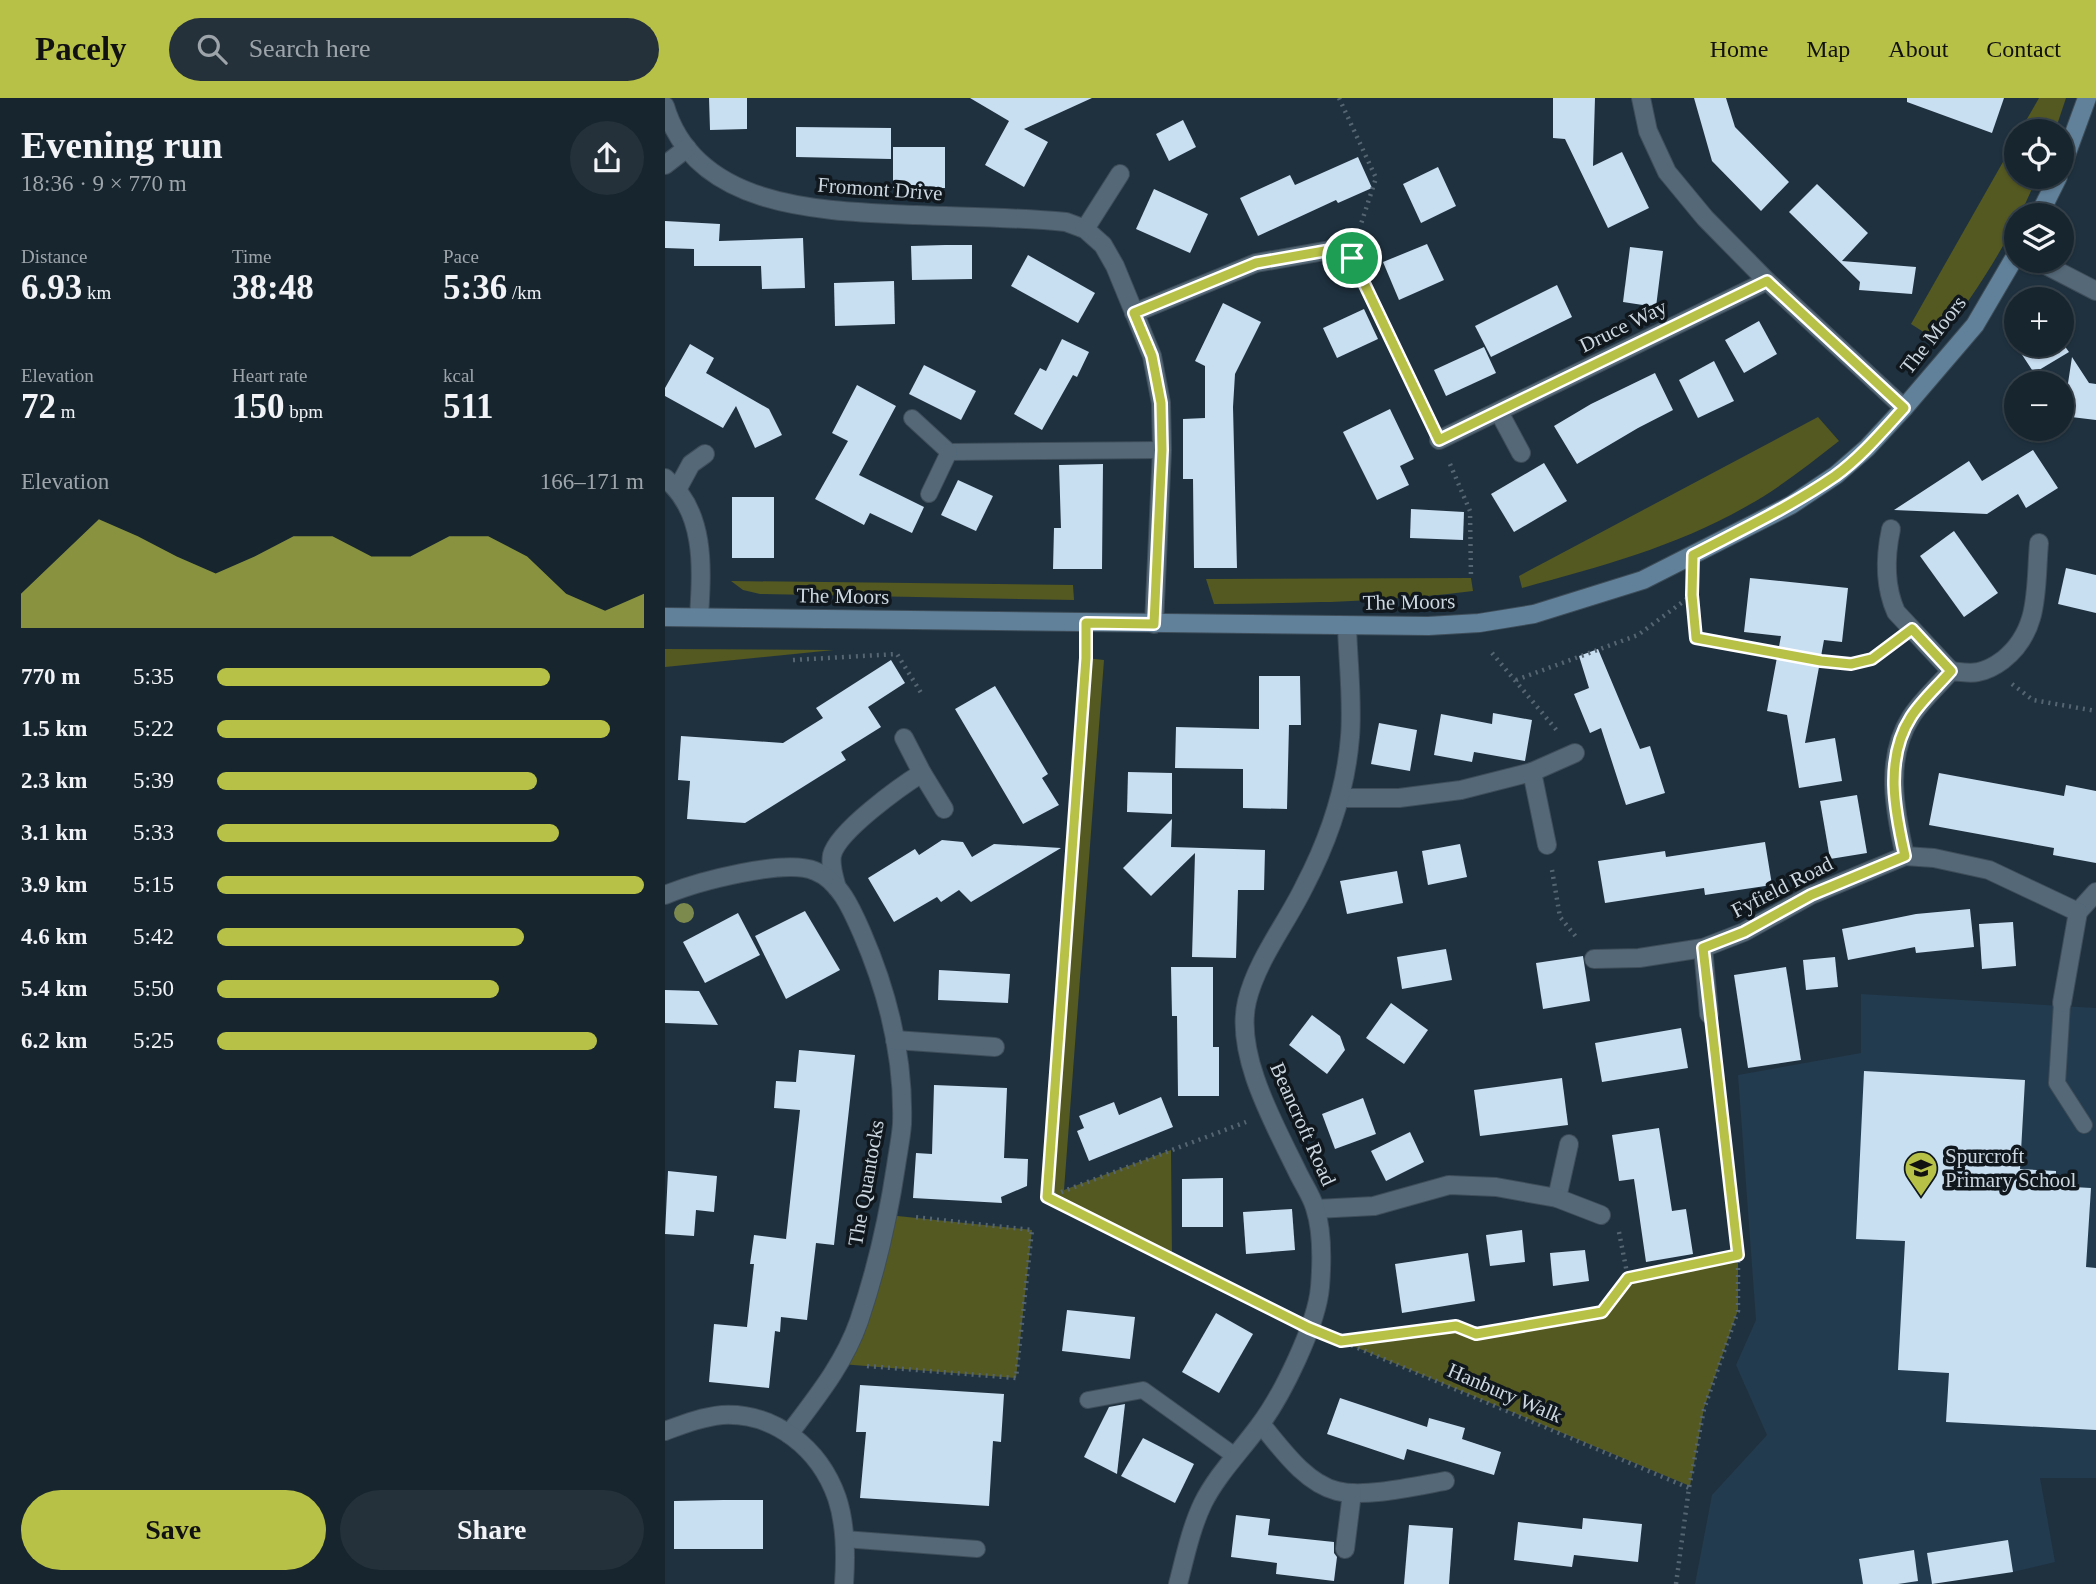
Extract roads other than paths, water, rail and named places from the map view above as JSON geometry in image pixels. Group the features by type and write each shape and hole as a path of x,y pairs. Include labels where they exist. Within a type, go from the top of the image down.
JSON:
{"street":[{"path":"1641,98 1648,131 1667,172 1705,218 1767,281 1904,408"},
{"path":"2074,134 2087,98"},
{"name":"Fromont Drive","path":"665,106 669,119 687,148 705,167 753,194 803,206 854,212 1045,220 1066,222 1085,229"},
{"path":"665,165 687,148"},
{"path":"1119,174 1085,229 1103,245 1115,266 1152,356 1161,403 1162,450 1154,624"},
{"path":"1134,313 1256,263 1353,246"},
{"name":"The Moors","path":"665,617 1347,626 1479,623 1534,614 1643,580 1791,505 1836,475 1867,448 1975,325 2006,273"},
{"path":"2061,273 2096,291"},
{"name":"Druce Way","path":"1439,440 1767,281"},
{"path":"1499,412 1521,453"},
{"path":"699,617 700,552 694,518 671,483 705,454"},
{"path":"1891,529 1886,562 1889,589 1896,612 1951,671 1976,673 1991,668 2015,650 2027,633 2034,609 2039,543"},
{"name":"Beancroft Road","path":"1178,1584 1203,1504 1235,1456 1261,1424 1292,1369 1309,1328 1320,1290 1321,1252 1316,1209 1269,1114 1247,1048 1244,1030 1247,1002 1255,977 1305,885 1341,798 1350,736 1347,626"},
{"path":"1905,856 1894,779 1897,747 1911,717 1951,671"},
{"path":"904,738 944,809"},
{"path":"1341,798 1399,798 1461,790 1532,772 1575,752"},
{"path":"1532,772 1547,845"},
{"name":"The Quantocks","path":"789,1434 841,1364 858,1323 888,1214 902,1125 895,1040 886,998 872,956 852,911 838,888 832,866 835,847 892,792 922,773"},
{"name":"Fyfield Road","path":"1594,959 1639,958 1703,948 1744,932 1811,895 1905,856 1934,858 1989,870 2078,912"},
{"name":"The Quantocks","path":"665,895 721,876 791,868 814,870 838,888"},
{"path":"2061,1003 2078,912 2096,891"},
{"path":"1703,948 1709,1014"},
{"path":"895,1040 995,1047"},
{"path":"1557,1198 1569,1143"},
{"path":"1316,1209 1374,1206 1449,1185 1496,1187 1557,1198 1601,1214"},
{"path":"665,1431 698,1419 733,1416 765,1421 807,1447 829,1480 837,1498 844,1539 844,1584"},
{"path":"1261,1424 1311,1478 1335,1490 1352,1493 1445,1481"},
{"path":"1345,1549 1352,1493"}],"lane":[{"path":"912,418 949,452 1162,450"},
{"path":"929,494 949,452"},
{"path":"2061,1003 2057,1083 2084,1125"},
{"path":"1088,1399 1143,1390 1235,1456"},
{"path":"844,1539 977,1549"}],"place":[{"name":"Spurcroft Primary School","path":"1921,1198"}]}
